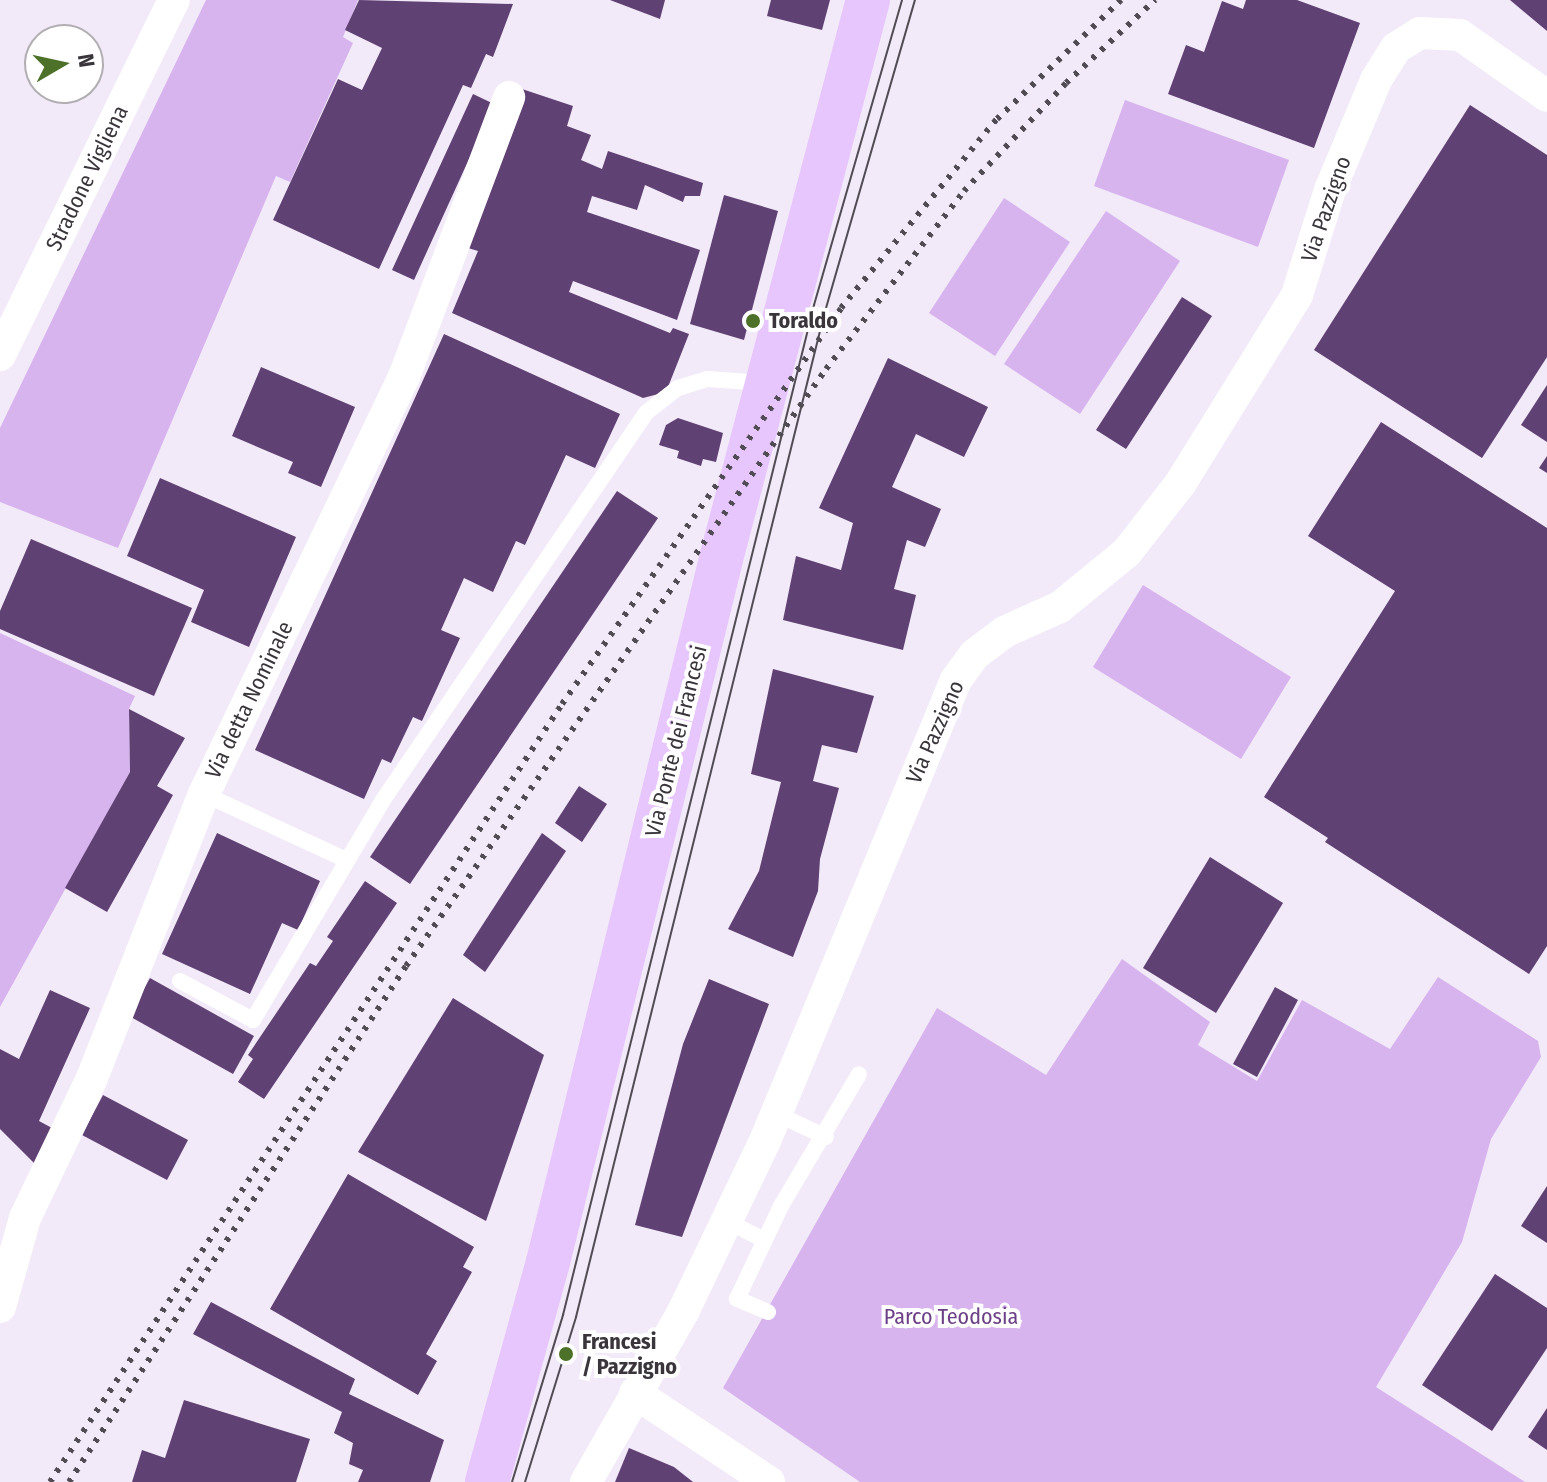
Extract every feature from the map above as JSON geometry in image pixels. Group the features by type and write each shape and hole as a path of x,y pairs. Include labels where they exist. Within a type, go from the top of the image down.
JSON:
{"main road":[{"name":"Via Ponte dei Francesi","path":"487,1482 548,1262 721,559 868,0"}],"street":[{"name":"Stradone Vigliena","path":"0,355 174,0"},
{"name":"Via Pazzigno","path":"586,1482 683,1312 777,1114 956,680 974,655 1004,632 1060,607 1127,552 1180,484 1297,295 1330,190 1376,80 1396,48 1420,33 1460,35 1547,96"},
{"name":"Via detta Nominale","path":"0,1307 25,1218 92,1078 204,794 404,377 509,97"},
{"path":"635,1393 769,1482"}],"lane":[{"path":"180,981 253,1020 346,860 647,412 678,388 708,379 765,388"},
{"path":"204,794 346,860"},
{"path":"768,1312 737,1299 764,1240 826,1137 859,1074"},
{"path":"777,1114 826,1137"},
{"path":"727,1221 764,1240"}],"green space":[{"path":"206,0 358,0 343,37 353,43 290,182 276,176 118,548 0,502 0,428"},
{"path":"1125,100 1289,160 1258,247 1094,186"},
{"path":"1004,198 1070,242 995,356 929,313"},
{"path":"1106,211 1180,261 1080,414 1004,364"},
{"path":"1143,585 1291,677 1241,759 1093,667"},
{"path":"0,633 135,696 129,709 130,772 0,1007"},
{"name":"Parco Teodosia","path":"1122,959 1210,1022 1198,1045 1257,1081 1302,1000 1390,1049 1438,977 1538,1041 1541,1057 1491,1139 1462,1242 1376,1387 1525,1482 860,1482 723,1388 937,1008 1046,1075"}],"building":[{"path":"359,0 513,4 493,57 486,54 471,88 463,85 379,269 273,220 338,79 362,90 382,48 345,30"},
{"path":"610,0 665,0 660,19"},
{"path":"771,0 830,0 822,30 767,16"},
{"path":"1246,0 1297,0 1360,23 1314,148 1168,94 1186,45 1204,52 1222,1 1243,9"},
{"path":"1510,0 1547,0 1547,31"},
{"path":"522,89 573,106 567,126 591,135 581,160 602,169 608,151 703,183 700,196 685,196 683,202 645,185 637,210 592,196 587,212 700,250 677,320 573,281 569,292 670,333 673,328 689,334 666,392 643,398 452,313 478,251 468,248"},
{"path":"473,94 494,104 414,280 392,270"},
{"path":"1470,105 1547,155 1547,357 1482,458 1314,350"},
{"path":"724,195 778,211 744,340 690,324"},
{"path":"1182,297 1212,316 1126,449 1096,430"},
{"path":"444,334 620,414 595,468 566,455 525,545 516,541 493,592 464,578 441,630 460,638 422,721 413,717 391,763 382,759 364,799 255,750"},
{"path":"888,358 988,407 964,457 916,434 892,487 941,509 925,547 907,540 894,589 916,595 903,650 783,620 796,556 841,570 853,523 819,508"},
{"path":"261,367 355,407 321,487 288,473 293,462 232,436"},
{"path":"1547,385 1547,442 1521,425"},
{"path":"678,418 723,433 716,462 703,459 701,466 677,458 679,451 659,445 666,425"},
{"path":"1381,422 1547,528 1547,946 1529,974 1325,842 1328,838 1264,797 1395,591 1308,536"},
{"path":"1547,456 1547,473 1539,468"},
{"path":"160,478 296,537 249,647 191,622 204,590 127,556"},
{"path":"617,491 658,518 410,884 370,857"},
{"path":"31,539 192,608 154,696 0,629 0,611"},
{"path":"773,669 874,696 857,753 822,745 813,781 839,788 820,859 818,891 793,957 728,929 759,871 781,782 751,774"},
{"path":"129,709 185,738 157,786 173,795 107,912 65,888 130,772"},
{"path":"579,786 607,804 582,842 555,823"},
{"path":"217,833 320,881 298,930 282,923 250,994 162,954"},
{"path":"542,833 566,851 485,972 463,955"},
{"path":"1210,857 1283,903 1216,1013 1143,968"},
{"path":"365,881 397,903 264,1099 238,1082 253,1059 248,1055 310,963 316,966 333,941 327,937"},
{"path":"150,978 254,1036 233,1074 129,1016"},
{"path":"709,979 769,1004 682,1237 635,1225 683,1044"},
{"path":"1275,987 1298,1000 1257,1077 1233,1064"},
{"path":"50,990 90,1008 39,1121 52,1128 34,1163 0,1129 0,1049 19,1059"},
{"path":"453,998 544,1055 486,1221 358,1152"},
{"path":"103,1095 188,1140 167,1180 82,1135"},
{"path":"348,1174 474,1247 463,1267 472,1272 426,1354 437,1361 418,1395 270,1309"},
{"path":"1547,1186 1547,1243 1521,1226"},
{"path":"1495,1274 1547,1308 1547,1348 1492,1431 1422,1385"},
{"path":"211,1302 355,1379 349,1394 444,1440 430,1482 358,1482 363,1470 349,1464 353,1443 334,1433 342,1412 193,1334"},
{"path":"184,1400 310,1439 296,1482 132,1482 142,1450 165,1458"},
{"path":"1547,1408 1547,1450 1528,1437"},
{"path":"629,1448 674,1467 693,1482 615,1482"}],"tram line":[{"path":"512,1482 563,1315 814,305 902,0"},
{"path":"525,1482 576,1317 824,315 915,0"}],"railway":[{"path":"50,1482 562,704 841,308 997,119 1121,0"},
{"path":"69,1482 406,966 826,369 964,191 1066,83 1155,0"}],"place":[{"name":"Toraldo","path":"753,321"},
{"name":"Francesi / Pazzigno","path":"566,1354"}]}
